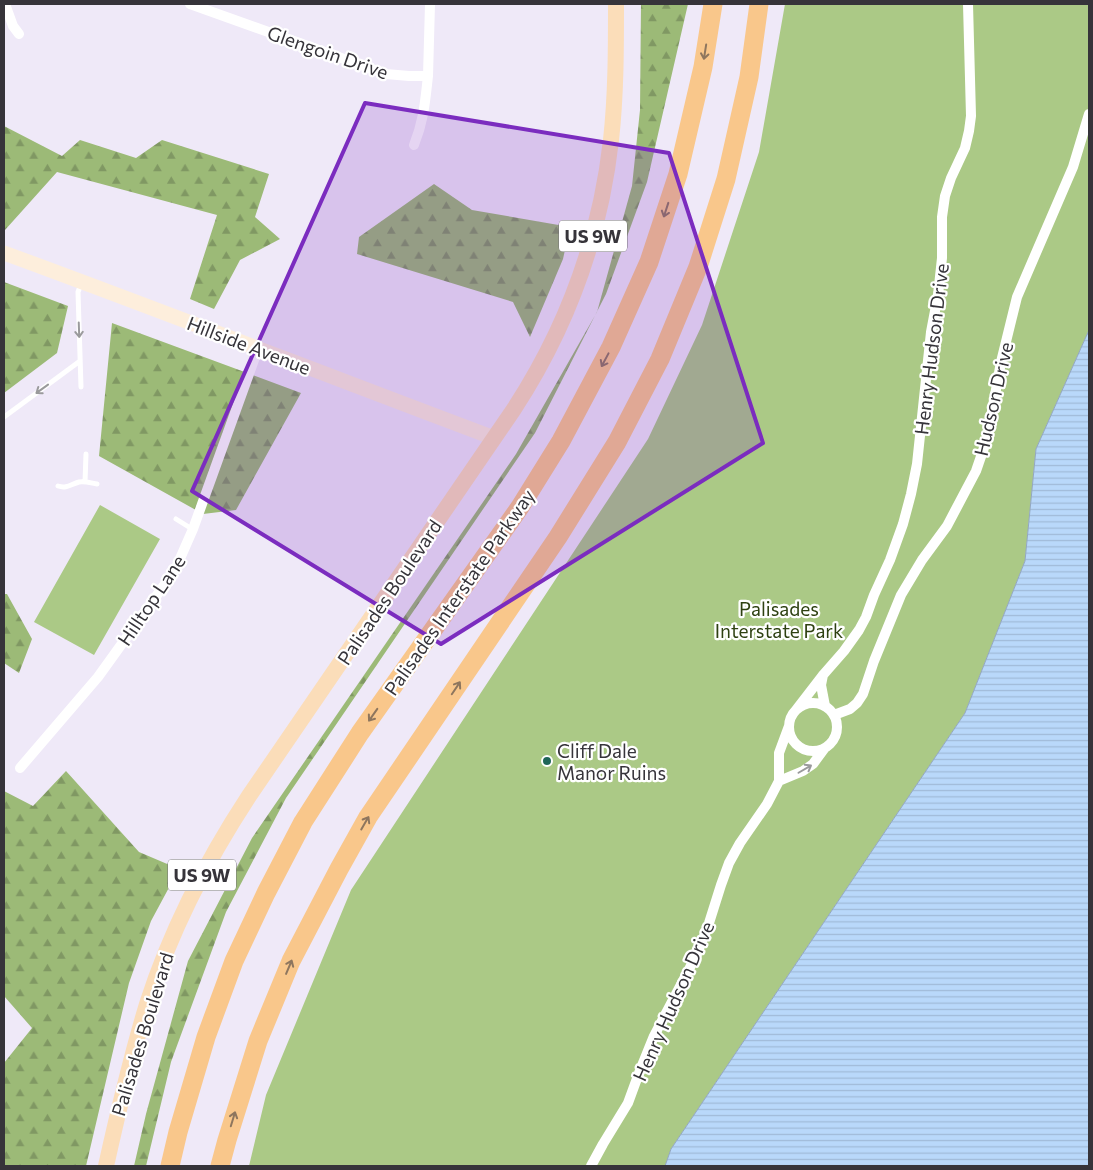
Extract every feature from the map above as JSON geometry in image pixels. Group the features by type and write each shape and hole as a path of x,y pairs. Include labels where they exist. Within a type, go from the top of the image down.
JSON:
{"highway":[{"name":"Palisades Interstate Parkway","path":"170,1166 206,1037 234,961 266,893 303,822 360,733 520,507 561,441 612,347 649,262 678,174 703,67 713,4"},
{"path":"220,1166 258,1042 291,961 339,868 368,817 568,521 617,442 660,359 698,268 726,179 749,77 759,4"}],"main road":[{"name":"Palisades Boulevard","path":"106,1166 134,1051 157,976 181,917 214,853 257,784 526,391 552,344 574,295 591,244 606,174 615,85 616,4"},
{"name":"Hillside Avenue","path":"4,253 494,438"}],"street":[{"path":"5,4 13,26 19,34"},
{"name":"Glengoin Drive","path":"190,4 386,74 428,76"},
{"path":"414,145 425,111 430,4"},
{"name":"Henry Hudson Drive","path":"592,1166 628,1103 654,1036 697,954 710,923 729,863 740,843 767,804 779,781 780,753 792,715 859,630 890,560 903,524 917,464 921,434 931,332 942,258 942,217 945,196 965,148 971,116 968,4"},
{"name":"Hudson Drive","path":"834,715 850,709 863,694 874,661 901,595 922,560 947,526 976,470 987,439 1000,362 1017,297 1073,167 1089,114"},
{"name":"Hilltop Lane","path":"20,768 98,677 175,570 193,529 258,349"},
{"path":"823,675 821,685 825,706"},
{"path":"779,781 803,771 813,764 824,749 831,744 837,730 837,722 834,715 825,706 810,704 796,710"},
{"path":"789,726 790,735 800,748 808,751 824,749"}],"lane":[{"path":"80,387 78,292 82,282"},
{"path":"4,417 80,361"},
{"path":"85,482 86,454"},
{"path":"58,486 66,487 85,482 97,484"},
{"path":"176,519 193,529"}],"highlighted area":[{"path":"365,103 669,153 763,443 441,644 192,491"}],"green space":[{"path":"641,4 688,4 647,182 606,294 597,311 632,186 640,110"},
{"name":"Palisades Interstate Park","path":"785,4 1089,4 1089,330 1036,449 1025,561 965,713 671,1149 665,1166 249,1166 266,1095 351,890 648,439 702,325 759,152"},
{"path":"4,126 62,156 80,140 136,158 162,140 269,174 255,217 280,239 240,260 214,309 190,299 217,215 57,172 5,230"},
{"path":"434,184 472,210 570,227 563,259 530,337 513,302 357,254 359,237"},
{"path":"4,282 68,306 57,353 4,393"},
{"path":"595,315 535,433 286,798 226,912 171,1062 146,1166 134,1166 146,1114 188,961 252,838 516,454"},
{"path":"112,323 301,393 236,510 203,514 99,456"},
{"path":"100,505 160,539 94,655 34,622"},
{"path":"4,594 7,594 32,639 19,673 4,663"},
{"path":"66,771 139,852 179,869 151,921 129,983 86,1166 4,1166 4,1063 32,1028 4,996 4,791 33,806"}],"water":[{"path":"1089,330 1089,1166 665,1166 671,1149 965,713 1025,561 1036,449"}],"place":[{"name":"Cliff Dale Manor Ruins","path":"547,761"}]}
